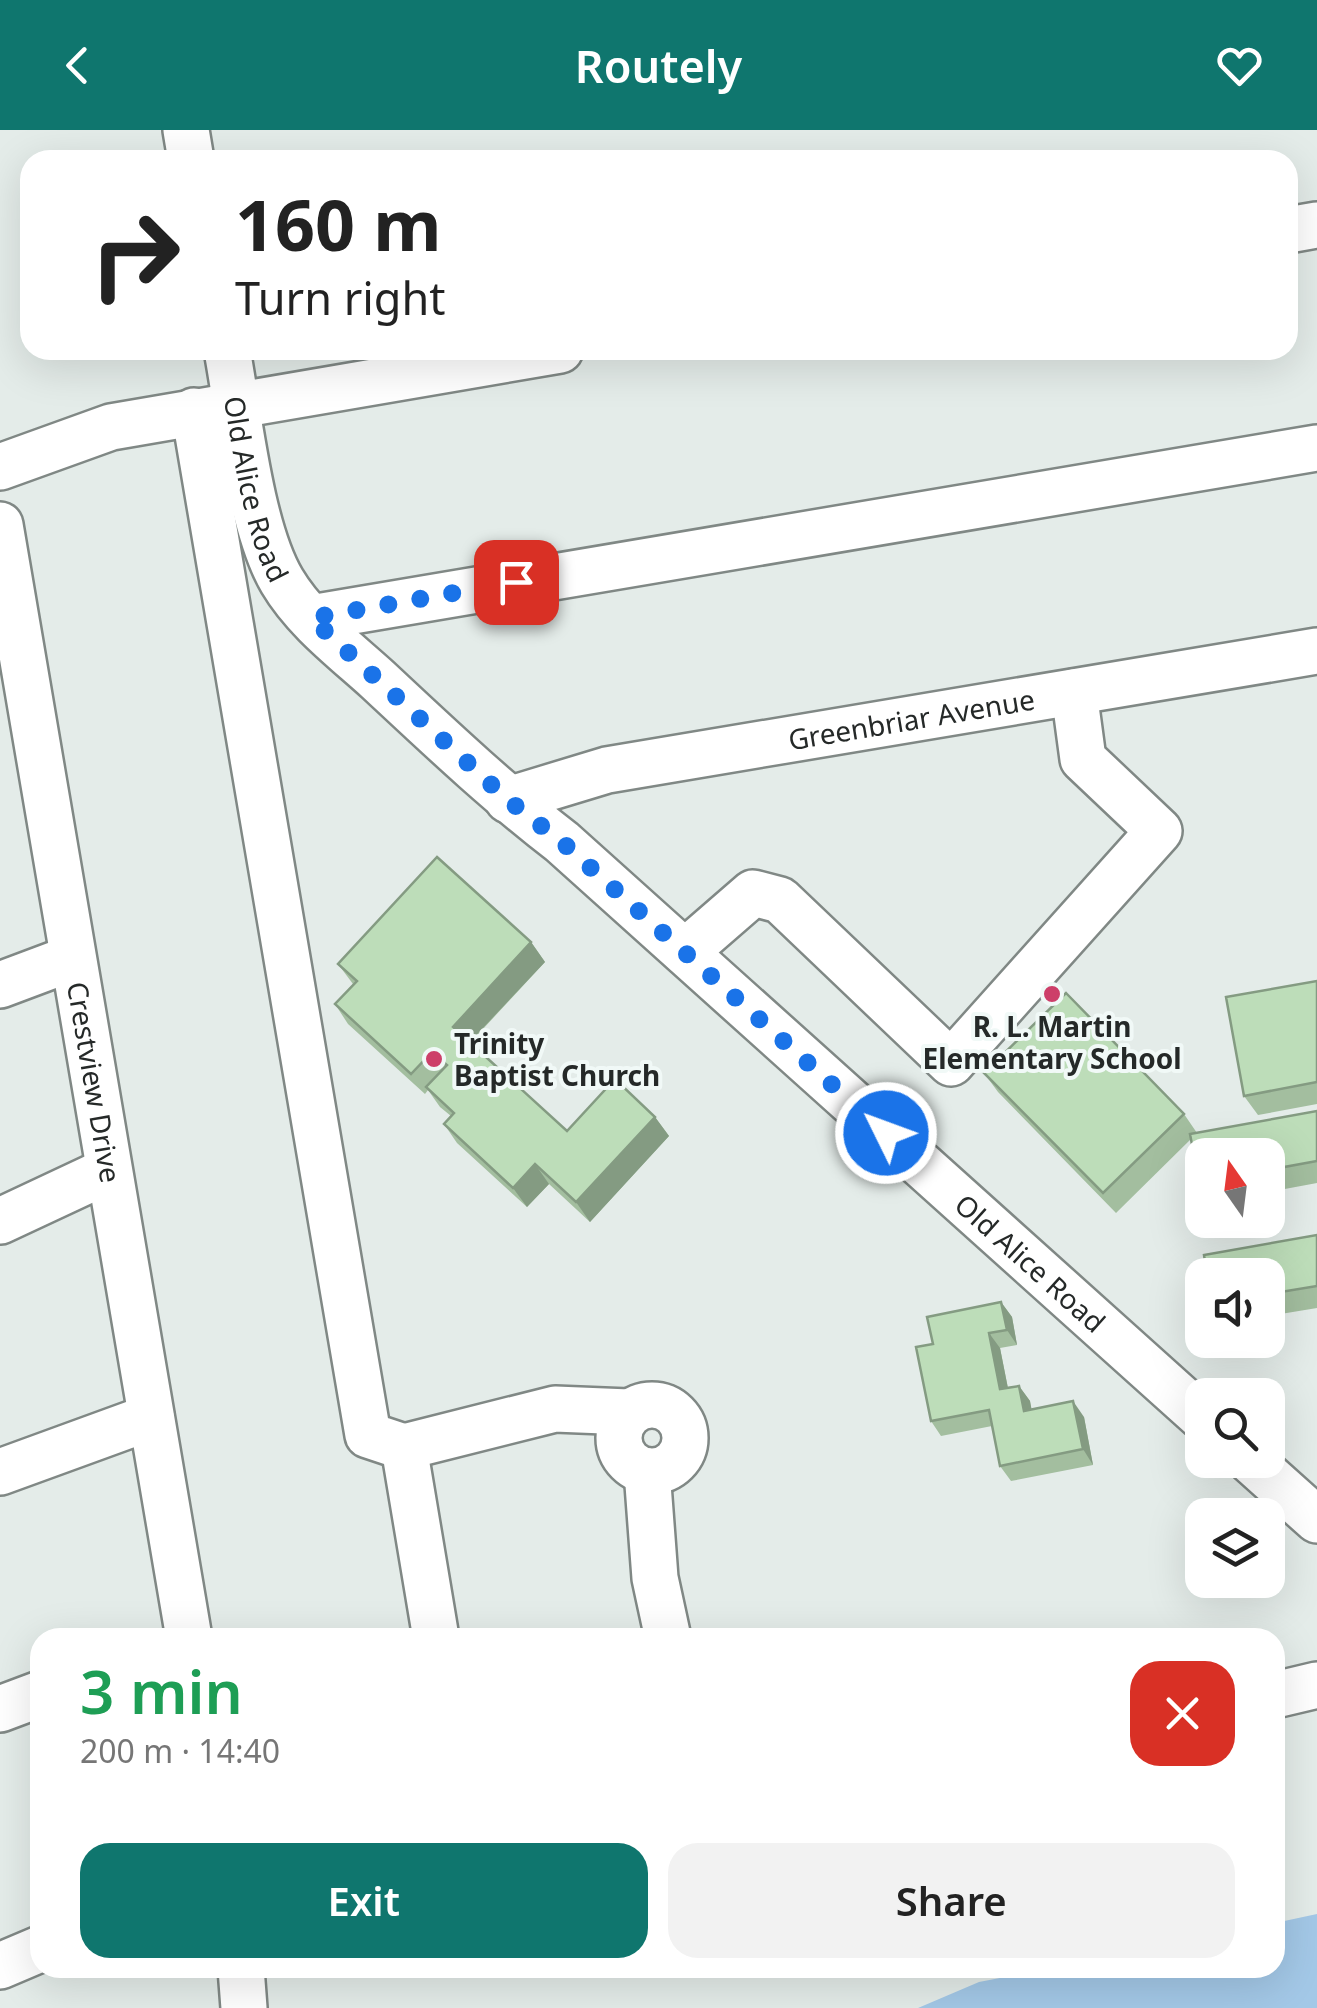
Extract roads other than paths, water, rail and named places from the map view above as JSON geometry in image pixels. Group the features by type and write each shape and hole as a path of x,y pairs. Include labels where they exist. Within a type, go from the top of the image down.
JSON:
{"street":[{"name":"Old Alice Road","path":"229,360 268,551 282,582 311,618 508,800 562,842 1185,1402"},
{"path":"0,467 111,427 499,360"},
{"path":"194,412 368,1435 404,1447 556,1410 630,1412 647,1404 666,1406 681,1419 686,1437 681,1456 666,1468 647,1471 655,1578 666,1628"},
{"path":"311,618 1317,448"},
{"name":"Crestview Drive","path":"0,524 16,725 72,958 187,1628"},
{"name":"Greenbriar Avenue","path":"508,800 607,770 1317,651"},
{"path":"684,952 753,894 780,900 952,1063 1159,831 1083,759 1074,692"},
{"path":"0,985 72,958"},
{"path":"0,1220 107,1171"},
{"path":"0,1472 150,1418"},
{"path":"404,1447 434,1628"},
{"path":"1270,1478 1317,1520"},
{"path":"1285,1693 1317,1685"},
{"path":"0,1709 30,1698"},
{"path":"0,1966 30,1953"},
{"path":"242,1978 244,2008"}],"water":[{"path":"1317,1914 1317,2008 918,2008 979,1982 1000,1978 1285,1978 1285,1921"}],"place":[{"name":"R. L. Martin Elementary School","path":"1052,994"},
{"name":"Trinity Baptist Church","path":"434,1059"}]}
